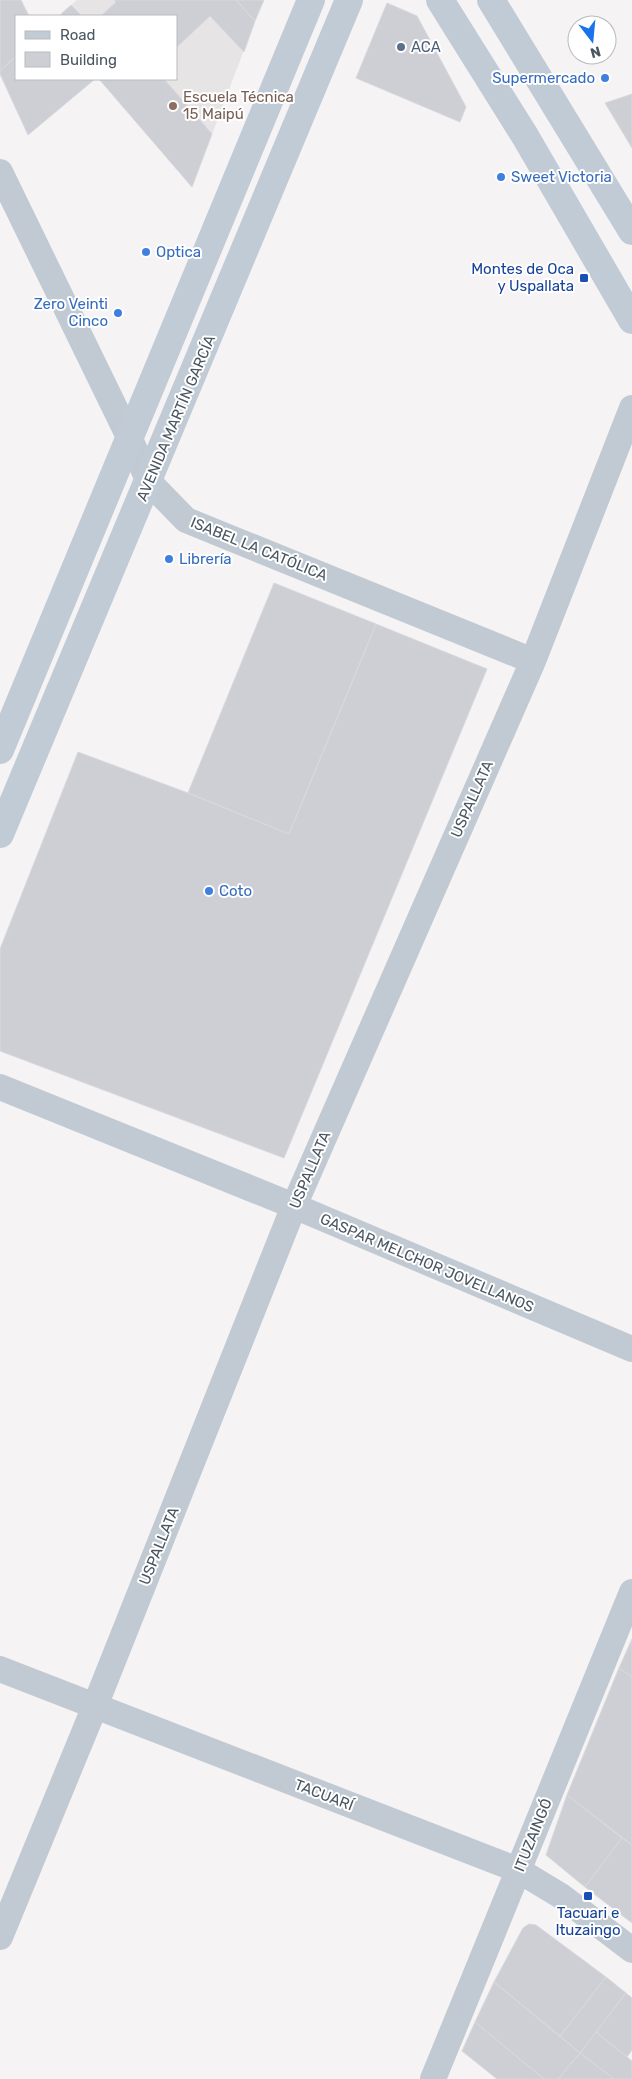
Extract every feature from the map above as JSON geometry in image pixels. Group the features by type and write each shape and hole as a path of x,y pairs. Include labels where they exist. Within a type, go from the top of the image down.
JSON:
{"main road":[{"path":"0,750 310,0"},
{"name":"AVENIDA MARTÍN GARCÍA","path":"0,834 350,0"},
{"path":"440,0 525,136 632,320"},
{"path":"490,0 632,232"}],"street":[{"name":"ISABEL LA CATÓLICA","path":"0,172 130,438 149,482 186,520 532,662"},
{"name":"USPALLATA","path":"0,1937 95,1706 294,1206 532,662 632,408"},
{"name":"GASPAR MELCHOR JOVELLANOS","path":"0,1087 294,1206 632,1349"},
{"name":"ITUZAINGÓ","path":"433,2079 632,1592"},
{"name":"TACUARÍ","path":"0,1669 518,1870 560,1896 632,1950"}],"shaded area":[{"name":"Escuela Técnica 15 Maipú","path":"77,0 236,0 255,21 192,187 100,80 178,80 178,15 60,15"}],"building":[{"path":"0,0 21,0 28,15 15,15 15,57 0,71"},
{"path":"114,0 236,0 255,21 244,52 210,16 178,46 178,15 102,15 116,2"},
{"path":"236,0 264,0 255,21"},
{"name":"ACA","path":"387,3 417,16 466,107 460,122 356,78"},
{"path":"71,5 81,15 60,15"},
{"path":"15,57 15,80 94,80 28,135 0,71"},
{"path":"100,80 165,80 212,134 192,187"},
{"path":"632,94 632,148 605,103"},
{"path":"274,583 376,624 289,834 188,793"},
{"name":"Coto","path":"376,624 487,669 284,1158 0,1051 0,949 78,752 188,793 289,834"},
{"path":"632,1639 632,1677 619,1668"},
{"path":"619,1668 632,1677 632,1845 567,1795"},
{"path":"567,1795 622,1838 585,1887 546,1855"},
{"path":"622,1838 632,1845 632,1923 585,1887"},
{"path":"529,1924 536,1925 606,1977 560,2036 494,1982 523,1928"},
{"path":"606,1977 626,1993 580,2053 560,2036"},
{"path":"494,1982 580,2053 558,2079 544,2079 475,2022"},
{"path":"626,1993 632,1998 632,2050 627,2057 596,2032"},
{"path":"475,2022 544,2079 497,2079 462,2051"},
{"path":"596,2032 632,2061 632,2079 614,2079 580,2053"},
{"path":"580,2053 614,2079 558,2079"}],"place":[{"name":"ACA","path":"401,47"},
{"name":"Supermercado","path":"605,78"},
{"name":"Escuela Técnica 15 Maipú","path":"173,106"},
{"name":"Sweet Victoria","path":"501,177"},
{"name":"Optica","path":"146,252"},
{"name":"Montes de Oca y Uspallata","path":"584,278"},
{"name":"Zero Veinti Cinco","path":"118,313"},
{"name":"Librería","path":"169,559"},
{"name":"Coto","path":"209,891"},
{"name":"Tacuari e Ituzaingo","path":"588,1896"}]}
